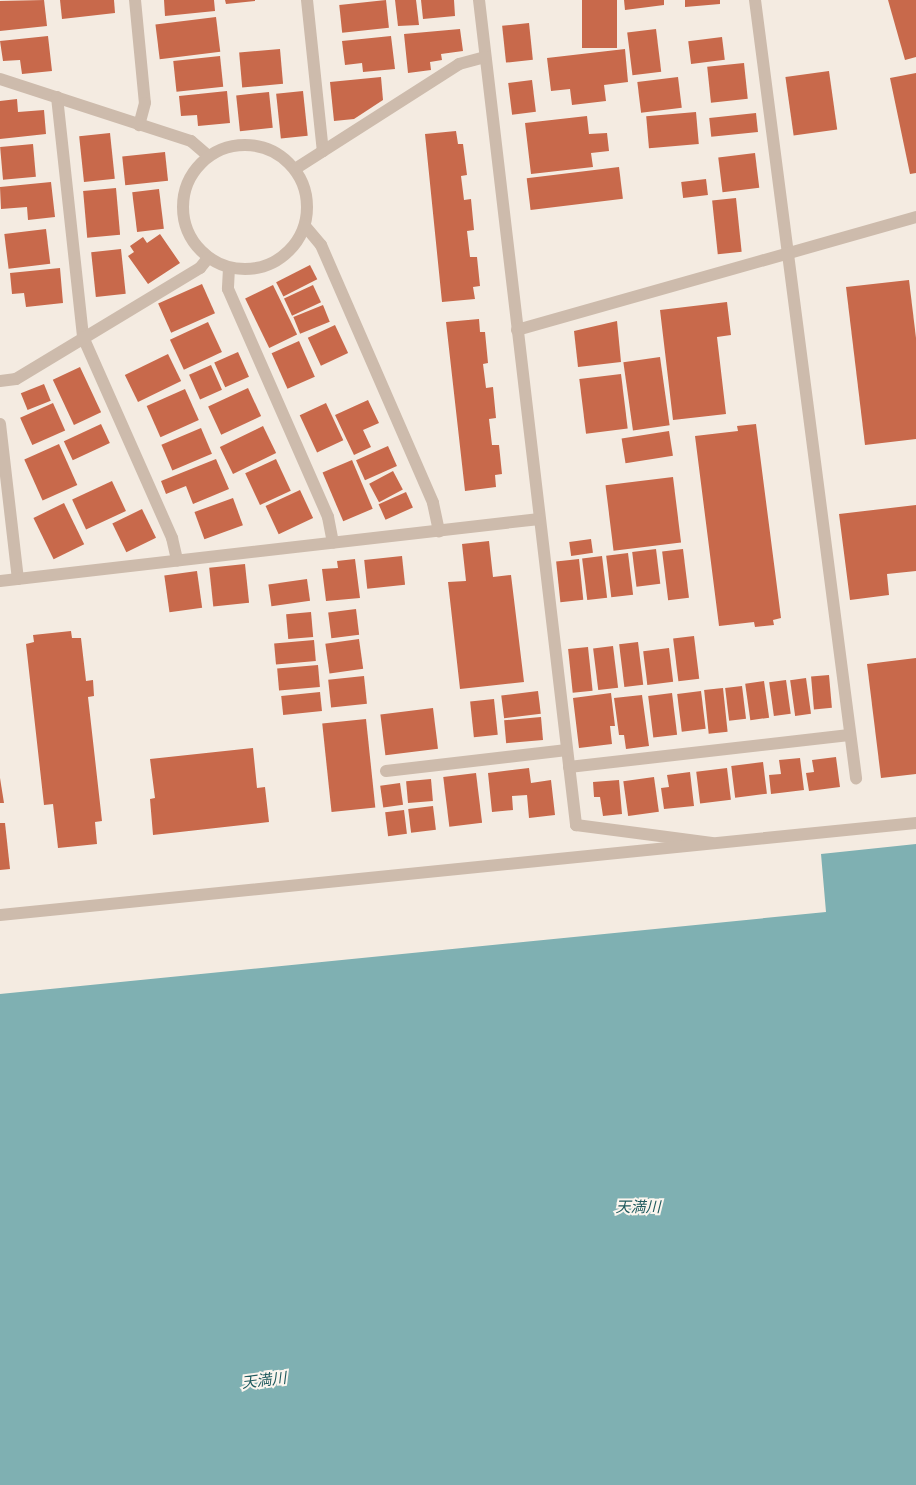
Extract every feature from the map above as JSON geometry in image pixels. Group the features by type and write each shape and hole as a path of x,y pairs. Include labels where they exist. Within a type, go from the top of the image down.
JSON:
{"street":[{"path":"135,0 145,103 139,125"},
{"path":"306,0 322,152"},
{"path":"479,0 538,519 576,825 712,844"},
{"path":"755,0 786,254 856,778"},
{"path":"295,169 459,64 485,57"},
{"path":"0,79 191,141 208,156"},
{"path":"57,97 83,338 172,538 177,560"},
{"path":"255,145 279,155 295,169 307,195 305,226 292,249 269,266 240,270 229,268 208,258 192,242 182,208 188,182 208,156 229,146 255,145"},
{"path":"517,330 916,217"},
{"path":"305,226 321,245 433,503 439,531"},
{"path":"0,381 16,379 200,268 208,258"},
{"path":"229,268 228,289 328,517 333,543"},
{"path":"0,424 18,579"},
{"path":"0,581 538,519"},
{"path":"569,767 849,735"},
{"path":"386,771 567,750"},
{"path":"0,915 916,823"}],"water":[{"name":"天満川","path":"916,844 916,1485 0,1485 0,994 826,912 821,854"}],"building":[{"path":"44,0 47,26 0,31 0,1"},
{"path":"60,0 114,0 115,13 62,19"},
{"path":"164,0 214,0 215,11 165,16"},
{"path":"225,0 255,0 255,1 226,4"},
{"path":"386,0 389,28 342,33 339,5"},
{"path":"395,0 416,0 419,25 398,26"},
{"path":"421,0 454,0 455,16 423,19"},
{"path":"582,0 617,0 617,48 582,48"},
{"path":"624,0 664,0 664,5 625,10"},
{"path":"685,0 720,0 720,4 685,7"},
{"path":"888,0 916,0 916,57 905,60"},
{"path":"216,17 220,52 160,59 155,24"},
{"path":"529,23 533,60 506,63 502,26"},
{"path":"460,29 463,51 441,54 442,60 430,62 431,70 408,73 404,34"},
{"path":"656,29 661,72 632,75 627,33"},
{"path":"48,36 52,71 22,74 20,60 3,61 0,41"},
{"path":"391,36 395,69 363,72 362,63 345,65 342,41"},
{"path":"722,37 725,60 691,64 688,41"},
{"path":"280,49 283,84 242,87 239,53"},
{"path":"625,49 628,82 604,85 606,101 572,105 570,89 551,91 547,58"},
{"path":"220,56 223,87 176,92 173,61"},
{"path":"744,63 748,99 711,103 707,67"},
{"path":"829,71 837,129 794,136 785,77"},
{"path":"916,73 916,173 910,174 890,78"},
{"path":"381,77 383,100 354,119 334,121 330,82"},
{"path":"678,77 682,108 641,113 637,82"},
{"path":"532,80 536,112 512,115 508,83"},
{"path":"227,91 230,123 198,126 197,115 181,116 179,96"},
{"path":"303,91 308,136 281,139 276,94"},
{"path":"269,92 273,128 240,131 236,95"},
{"path":"17,99 18,112 44,110 46,134 0,139 0,101"},
{"path":"696,112 699,144 649,148 646,116"},
{"path":"756,113 758,132 711,137 709,118"},
{"path":"587,116 589,134 607,133 609,151 591,153 593,167 531,174 525,123"},
{"path":"456,131 458,144 463,144 467,175 461,176 464,200 471,199 474,230 467,231 470,257 477,257 480,286 473,287 475,299 442,302 425,134"},
{"path":"110,133 115,179 84,182 79,136"},
{"path":"33,144 36,177 3,180 0,147"},
{"path":"165,152 168,181 125,185 122,156"},
{"path":"755,153 759,188 723,192 718,158"},
{"path":"619,167 623,199 531,210 527,178"},
{"path":"706,179 708,195 683,198 681,182"},
{"path":"51,182 55,217 28,220 27,207 1,209 0,187"},
{"path":"116,188 120,235 87,238 83,191"},
{"path":"159,189 164,229 137,232 132,192"},
{"path":"736,198 742,252 718,254 712,201"},
{"path":"46,229 50,264 9,269 4,234"},
{"path":"160,234 180,263 148,284 128,256 134,252 130,246 143,237 147,243"},
{"path":"121,249 126,294 96,297 91,252"},
{"path":"310,265 317,279 283,297 276,282"},
{"path":"60,268 63,303 26,307 24,293 12,294 10,273"},
{"path":"909,280 916,338 916,439 865,445 846,287"},
{"path":"202,284 215,313 171,333 158,304"},
{"path":"273,285 297,334 269,348 245,299"},
{"path":"313,285 321,302 292,316 284,299"},
{"path":"727,302 731,335 717,337 726,414 673,420 660,310"},
{"path":"323,305 330,322 300,334 293,317"},
{"path":"479,319 480,332 485,332 488,363 483,364 486,388 493,387 496,418 489,419 492,445 499,445 502,474 495,475 496,487 465,491 446,322"},
{"path":"617,321 621,362 578,367 574,331"},
{"path":"208,322 222,352 184,370 170,340"},
{"path":"335,325 348,353 321,366 308,338"},
{"path":"299,341 315,377 287,389 272,353"},
{"path":"238,352 249,377 225,387 214,363"},
{"path":"168,354 181,381 138,402 125,375"},
{"path":"660,357 670,425 633,430 623,362"},
{"path":"211,365 222,390 200,399 189,375"},
{"path":"80,367 101,412 74,425 53,380"},
{"path":"621,374 628,429 586,434 579,379"},
{"path":"44,384 51,401 28,410 21,393"},
{"path":"248,388 261,416 221,435 208,407"},
{"path":"185,389 199,420 160,437 147,406"},
{"path":"368,400 379,423 363,430 371,447 354,455 335,415"},
{"path":"53,403 65,430 32,445 20,418"},
{"path":"326,403 343,440 317,452 300,415"},
{"path":"101,424 110,443 73,460 64,441"},
{"path":"756,424 781,618 773,620 774,625 755,627 754,622 719,626 695,436 738,431 737,426"},
{"path":"263,426 276,453 233,474 220,447"},
{"path":"201,428 212,454 172,471 161,445"},
{"path":"669,431 673,456 626,463 622,439"},
{"path":"59,444 77,485 43,501 24,459"},
{"path":"388,446 397,466 365,480 356,460"},
{"path":"216,459 229,489 193,504 186,486 166,494 161,481"},
{"path":"276,459 291,491 260,505 245,473"},
{"path":"352,460 373,509 343,521 323,473"},
{"path":"393,471 403,490 379,502 369,484"},
{"path":"673,477 681,543 614,551 606,485"},
{"path":"112,481 126,511 86,530 72,500"},
{"path":"300,490 313,518 279,534 266,506"},
{"path":"406,492 413,508 386,520 379,504"},
{"path":"233,498 243,525 204,539 194,512"},
{"path":"64,503 84,544 54,559 33,518"},
{"path":"916,505 916,571 887,574 889,595 850,600 839,514"},
{"path":"142,509 156,538 126,552 112,523"},
{"path":"591,539 593,553 571,556 569,542"},
{"path":"489,541 493,577 511,575 524,682 460,689 448,582 466,581 462,544"},
{"path":"656,549 660,584 636,587 632,552"},
{"path":"683,549 689,598 668,600 662,552"},
{"path":"628,553 633,595 611,597 606,556"},
{"path":"402,556 405,585 367,589 364,560"},
{"path":"602,556 607,598 587,600 582,558"},
{"path":"355,559 360,598 326,601 322,569 338,568 337,561"},
{"path":"579,559 583,600 560,602 556,561"},
{"path":"245,564 249,603 213,607 209,568"},
{"path":"197,571 202,608 169,612 164,576"},
{"path":"307,579 310,601 271,606 268,584"},
{"path":"356,609 359,635 331,638 328,612"},
{"path":"311,612 313,637 288,639 286,614"},
{"path":"71,631 72,638 81,638 86,681 93,680 94,696 88,697 102,821 95,822 97,844 58,848 53,804 44,805 26,644 34,642 33,635"},
{"path":"694,636 699,679 678,681 673,639"},
{"path":"359,639 363,669 330,673 325,644"},
{"path":"314,640 316,661 276,664 274,643"},
{"path":"638,642 643,685 624,687 619,644"},
{"path":"613,646 618,688 598,690 593,648"},
{"path":"588,647 593,691 573,693 568,649"},
{"path":"669,648 673,682 647,685 643,651"},
{"path":"916,658 916,774 881,778 867,664"},
{"path":"318,665 320,687 279,690 277,669"},
{"path":"829,675 832,708 814,709 811,677"},
{"path":"364,676 367,704 331,708 328,680"},
{"path":"806,678 811,714 795,716 790,680"},
{"path":"786,680 791,714 774,716 769,682"},
{"path":"764,681 769,718 750,720 745,684"},
{"path":"742,686 746,719 729,721 725,688"},
{"path":"723,688 728,732 709,734 704,690"},
{"path":"538,691 541,714 504,718 501,696"},
{"path":"701,691 706,729 682,732 677,694"},
{"path":"320,692 322,711 283,715 281,696"},
{"path":"611,693 615,726 610,726 612,744 579,748 573,698"},
{"path":"672,693 677,735 653,738 648,696"},
{"path":"642,695 649,746 626,749 624,735 619,735 614,698"},
{"path":"494,699 498,735 474,737 470,702"},
{"path":"433,708 438,749 385,755 380,714"},
{"path":"541,717 543,740 506,743 504,720"},
{"path":"366,719 375,808 332,812 322,724"},
{"path":"253,748 257,788 265,787 269,822 153,835 150,799 155,798 150,759"},
{"path":"836,757 840,787 809,791 806,773 814,772 812,760"},
{"path":"800,758 804,790 771,794 769,775 781,774 779,760"},
{"path":"763,762 767,794 735,798 731,766"},
{"path":"529,768 531,783 551,780 555,815 529,818 527,795 512,796 513,810 492,812 488,773"},
{"path":"727,768 731,800 700,804 696,772"},
{"path":"690,772 694,806 664,809 661,788 669,787 667,775"},
{"path":"476,773 482,823 449,827 443,777"},
{"path":"654,777 659,812 628,816 623,781"},
{"path":"0,778 4,803 0,803"},
{"path":"431,779 433,801 408,803 406,781"},
{"path":"619,780 622,814 603,816 600,797 594,797 593,782"},
{"path":"400,783 403,805 383,808 380,786"},
{"path":"433,806 436,830 411,833 408,809"},
{"path":"404,810 407,834 388,836 385,812"},
{"path":"0,823 5,823 10,869 0,870"}]}
